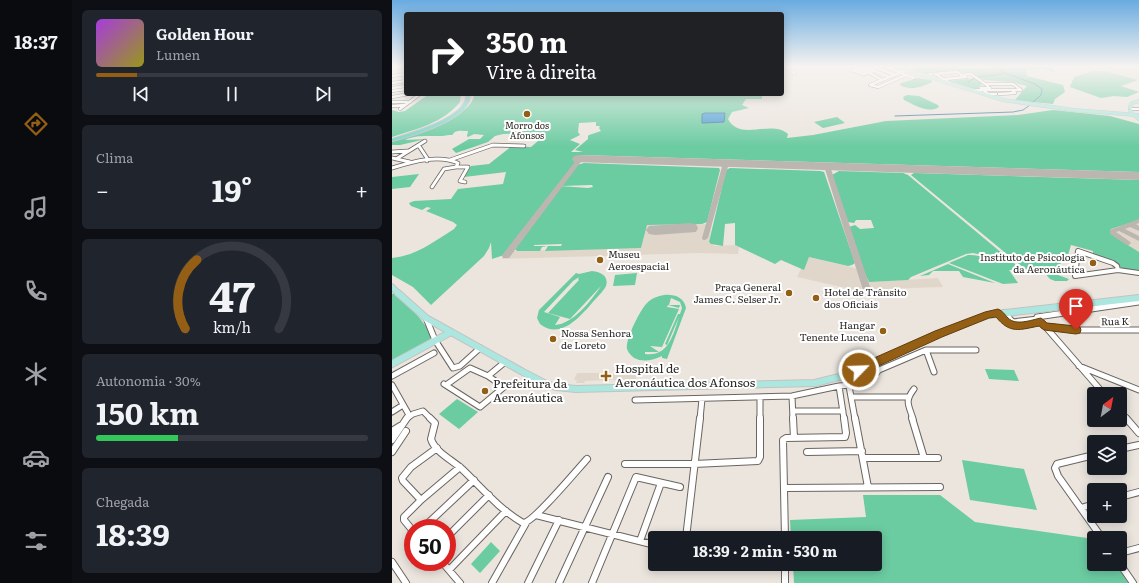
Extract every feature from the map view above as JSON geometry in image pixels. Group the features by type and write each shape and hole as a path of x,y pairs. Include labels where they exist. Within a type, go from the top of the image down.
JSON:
{"highway":[{"path":"392,139 432,124 453,113 463,103 464,96"},
{"path":"392,139 424,130 456,114 467,103 468,96"}],"main road":[{"path":"982,93 1001,99 1046,107 1136,116"},
{"path":"1136,116 1130,110 1130,105 1138,102"},
{"path":"1110,113 1136,116"},
{"path":"392,287 426,318 505,362 544,383 556,387 576,389 815,383 847,375 982,316 1139,298"},
{"path":"392,364 452,332"}],"street":[{"path":"987,93 1014,93"},
{"path":"998,94 1001,99"},
{"path":"998,94 1001,99"},
{"path":"392,97 404,95"},
{"path":"398,102 406,96"},
{"path":"400,109 418,96"},
{"path":"392,97 404,98"},
{"path":"392,97 398,102 410,102"},
{"path":"392,106 405,105"},
{"path":"1130,110 1139,109"},
{"path":"394,158 419,146 424,141"},
{"path":"392,168 411,163 450,160 493,145 524,146"},
{"path":"419,146 427,158 427,161"},
{"path":"392,152 407,151"},
{"path":"394,158 411,163"},
{"path":"450,160 457,162 456,167"},
{"path":"432,188 444,169 468,167 460,181 466,182"},
{"path":"1118,270 1117,266 1113,263 1078,251 1075,276 1118,270 1139,273"},
{"path":"1098,387 1040,321 1038,316 1139,302"},
{"path":"1001,313 1006,322 1019,326 1030,322 1040,321"},
{"path":"426,318 435,340 453,368 463,364 480,348"},
{"name":"Rua K","path":"1040,321 1076,330 1139,330"},
{"path":"635,400 792,396 839,386 863,384 870,380 879,370 926,350 976,350"},
{"path":"926,350 934,372"},
{"path":"392,376 434,353"},
{"path":"488,376 505,362"},
{"path":"1078,365 1139,390"},
{"path":"468,368 472,368 488,376 504,387 482,407 445,385 468,368"},
{"path":"847,375 868,487"},
{"path":"392,384 394,392 409,415"},
{"path":"784,531 782,442 786,438 844,437 846,433 839,386"},
{"path":"914,389 908,397 908,403 924,458"},
{"path":"792,396 794,438"},
{"path":"625,464 694,464 758,461 760,457 760,397"},
{"path":"852,397 908,397"},
{"path":"687,531 702,399"},
{"path":"392,412 403,405"},
{"path":"392,440 409,415 417,411 423,411 434,420 435,425 430,438 437,448 460,467 506,511 520,522 526,523"},
{"path":"793,411 843,411"},
{"path":"1127,420 1139,433"},
{"path":"392,431 402,426"},
{"path":"392,452 406,431"},
{"path":"1127,448 1139,445"},
{"path":"421,500 403,481 402,478 411,467 437,448"},
{"path":"807,452 938,458"},
{"path":"1087,457 1057,464 1055,466 1056,471 1097,531"},
{"path":"492,583 526,523 536,515 587,459"},
{"path":"404,519 404,517 421,500 460,467"},
{"path":"559,583 608,477"},
{"path":"592,583 611,534 636,477 680,487"},
{"path":"433,519 474,480"},
{"path":"640,541 661,483"},
{"path":"784,488 940,487"},
{"path":"1127,495 1139,492"},
{"path":"456,528 489,495"},
{"path":"1081,508 1087,506"},
{"path":"456,563 506,511"},
{"path":"536,515 648,543"},
{"path":"528,583 559,520"},
{"path":"1127,551 1139,548"},
{"path":"392,562 406,583"},
{"path":"450,571 460,583"},
{"path":"785,571 785,583"},
{"path":"1125,571 1133,583"}],"shaded area":[{"path":"1139,220 1139,252 1115,237 1110,231 1111,229"},
{"path":"712,224 709,242 715,246 735,245 739,247 738,254 699,253 502,259 507,251 641,248 647,225"},
{"path":"809,257 863,270 869,282 938,278 943,287 882,289 864,292 797,277 801,269 804,269"},
{"name":"Hospital de Aeronáutica dos Afonsos","path":"577,373 637,373 636,379 585,381 584,383 576,383 577,380 574,380"}],"green space":[{"path":"1021,93 1063,93 1055,99 1053,104 1015,100"},
{"path":"1087,93 1136,93 1127,97 1114,96 1101,98"},
{"path":"907,95 919,96 938,105 939,107 930,110 922,108 904,100 903,97"},
{"path":"426,96 461,96 460,102 438,120 420,128 392,137 392,110 399,112 405,111"},
{"path":"474,96 762,96 762,99 746,99 742,105 749,108 732,112 728,119 733,126 740,129 781,130 788,134 787,138 813,135 886,121 1018,115 1053,110 1110,116 1139,124 1139,172 581,155 504,255 492,259 491,242 484,256 431,305 413,287 392,275 392,258 418,251 454,229 457,225 426,211 431,208 427,207 422,210 411,206 409,203 414,201 451,199 458,189 503,184 506,172 464,177 471,166 489,164 512,146 531,147 538,141 524,133 503,134 495,136 488,142 456,153 452,149 469,139 480,139 484,135 474,134 468,137 468,131 456,131 453,135 421,136 405,140 426,139 400,145 392,145 392,142 440,124 464,110 472,102","holes":["596,122 596,126 600,126 599,128 601,131 589,135 588,139 575,150 583,152 571,152 580,144 570,140 580,135 578,132 579,123"]},
{"path":"837,117 845,123 823,128 814,122"},
{"path":"584,163 719,168 720,170 707,222 702,224 647,225 641,248 545,251 548,246 561,246 562,244 534,245 547,246 542,247 540,251 517,251 515,249 516,246 560,186 593,187 592,185 561,186 577,165"},
{"path":"730,168 824,172 855,263 848,266 809,257 804,270 781,260 775,264 735,245 735,223 725,224 723,246 711,244 709,242 726,170"},
{"path":"839,171 903,173 908,175 1009,259 1006,260 973,253 966,254 911,277 908,280 869,282 863,270 849,227 855,225 860,229 874,228 871,220 856,220 854,223 848,222 832,175"},
{"path":"914,173 1139,180 1139,220 1111,229 1110,231 1115,237 1139,252 1139,272 1122,268 1093,256 1093,251 1071,245 1068,255 1076,257 1075,261 1062,257 1058,275 1069,279 1067,281 1055,281 1050,279 1043,271 1025,269 911,175"},
{"path":"419,174 410,187 392,189 392,177"},
{"path":"968,255 1006,262 1012,261 1018,267 1018,270 1009,270 1018,283 1003,284 949,263"},
{"path":"948,264 995,283 963,277 959,271 933,271 929,275 920,276"},
{"path":"592,271 598,272 604,275 607,283 606,286 582,314 569,325 555,329 547,328 540,324 537,318 539,310 576,273 579,274","holes":["579,277 579,280 548,313 570,319 601,286 581,311 568,321 555,325 560,317 544,312 573,281"]},
{"path":"637,273 635,285 613,286 615,275"},
{"path":"394,293 416,314 434,338 392,361 392,294"},
{"path":"662,295 671,295 678,297 683,301 686,308 667,359 662,358 662,356 652,360 638,359 633,357 627,349 628,339 637,318 644,307 647,303","holes":["671,298 680,302 682,308 665,344 667,345 679,317 672,338 668,344 664,349 659,352 650,346 662,347 679,309 667,307 668,305 679,308 680,305 669,305","645,352 659,352 645,354"]},
{"path":"985,369 1014,370 1019,381 989,379"},
{"path":"457,399 478,412 459,429 439,414"},
{"path":"962,460 1024,469 1037,510 970,500"},
{"path":"863,495 940,495 975,522 1087,538 1087,571 1120,571 1128,583 794,583 793,571 882,571 882,531 791,531 790,520 866,517"},
{"path":"491,542 500,551 480,573 471,564"}],"water":[{"path":"725,113 724,122 702,123 702,114"}],"waterway":[{"path":"1032,103 1041,93"},
{"path":"895,116 1013,112 1023,110 1030,105"}],"taxiway":[{"path":"506,256 580,159"},
{"path":"705,238 726,163"},
{"path":"827,166 866,287"},
{"path":"1130,224 1139,221"},
{"path":"1119,228 1130,224"},
{"path":"1130,224 1139,229"},
{"path":"1119,228 1139,239"},
{"path":"1119,228 1112,231 1113,234 1127,243"}],"runway":[{"path":"579,159 1139,176"},
{"path":"655,230 690,228"}],"place":[{"name":"Morro dos Afonsos","path":"527,114"},
{"name":"Museu Aeroespacial","path":"600,260"},
{"name":"Instituto de Psicologia da Aeronáutica","path":"1093,263"},
{"name":"Praça General James C. Selser Jr.","path":"789,293"},
{"name":"Hotel de Trânsito dos Oficiais","path":"816,298"},
{"name":"Hangar Tenente Lucena","path":"883,331"},
{"name":"Nossa Senhora de Loreto","path":"553,339"},
{"name":"Hospital de Aeronáutica dos Afonsos","path":"606,376"},
{"name":"Prefeitura da Aeronáutica","path":"485,391"}],"route":[{"path":"859,370 938,334 982,316 998,313 1006,322 1015,326 1041,322 1044,326 1076,330"}]}
